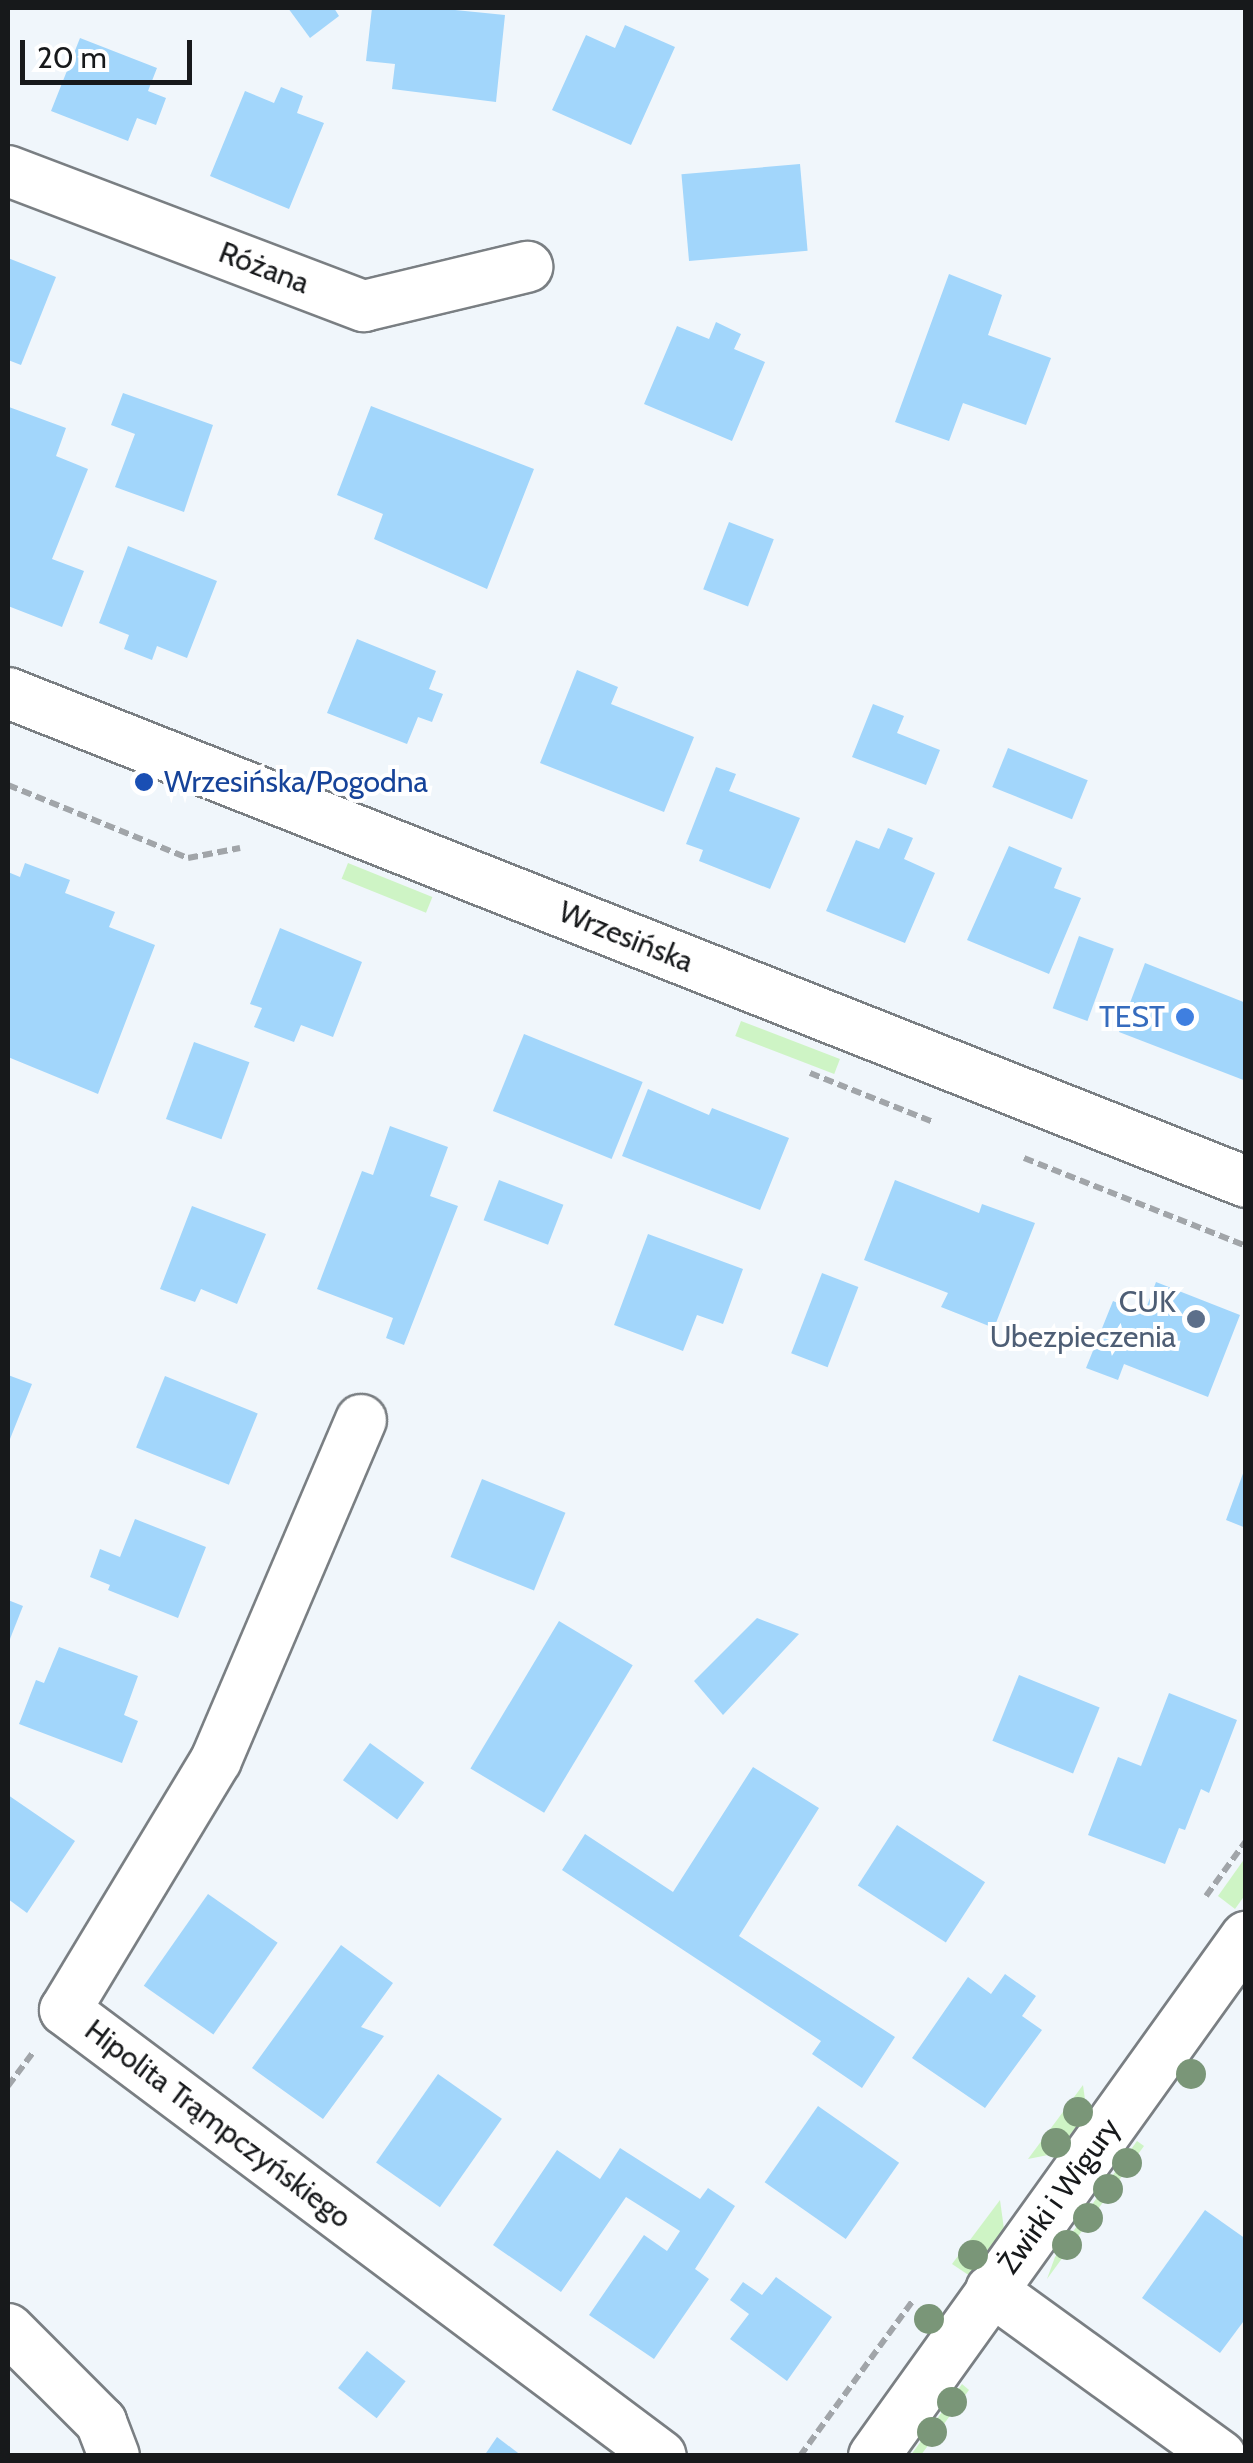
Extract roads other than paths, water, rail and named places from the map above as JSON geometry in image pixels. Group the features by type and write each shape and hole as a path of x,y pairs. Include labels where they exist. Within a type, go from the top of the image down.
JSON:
{"street":[{"name":"Różana","path":"8,171 364,306 527,268"},
{"name":"Wrzesińska","path":"8,693 1246,1182"},
{"name":"Hipolita Trąmpczyńskiego","path":"361,1420 216,1760 65,2010 661,2456"},
{"name":"Żwirki i Wigury","path":"874,2456 1246,1937"},
{"path":"991,2290 1220,2456"},
{"path":"8,2329 101,2422 114,2456"}],"place":[{"name":"Wrzesińska/Pogodna","path":"144,782"},
{"name":"TEST","path":"1185,1017"},
{"name":"CUK Ubezpieczenia","path":"1196,1319"}]}
